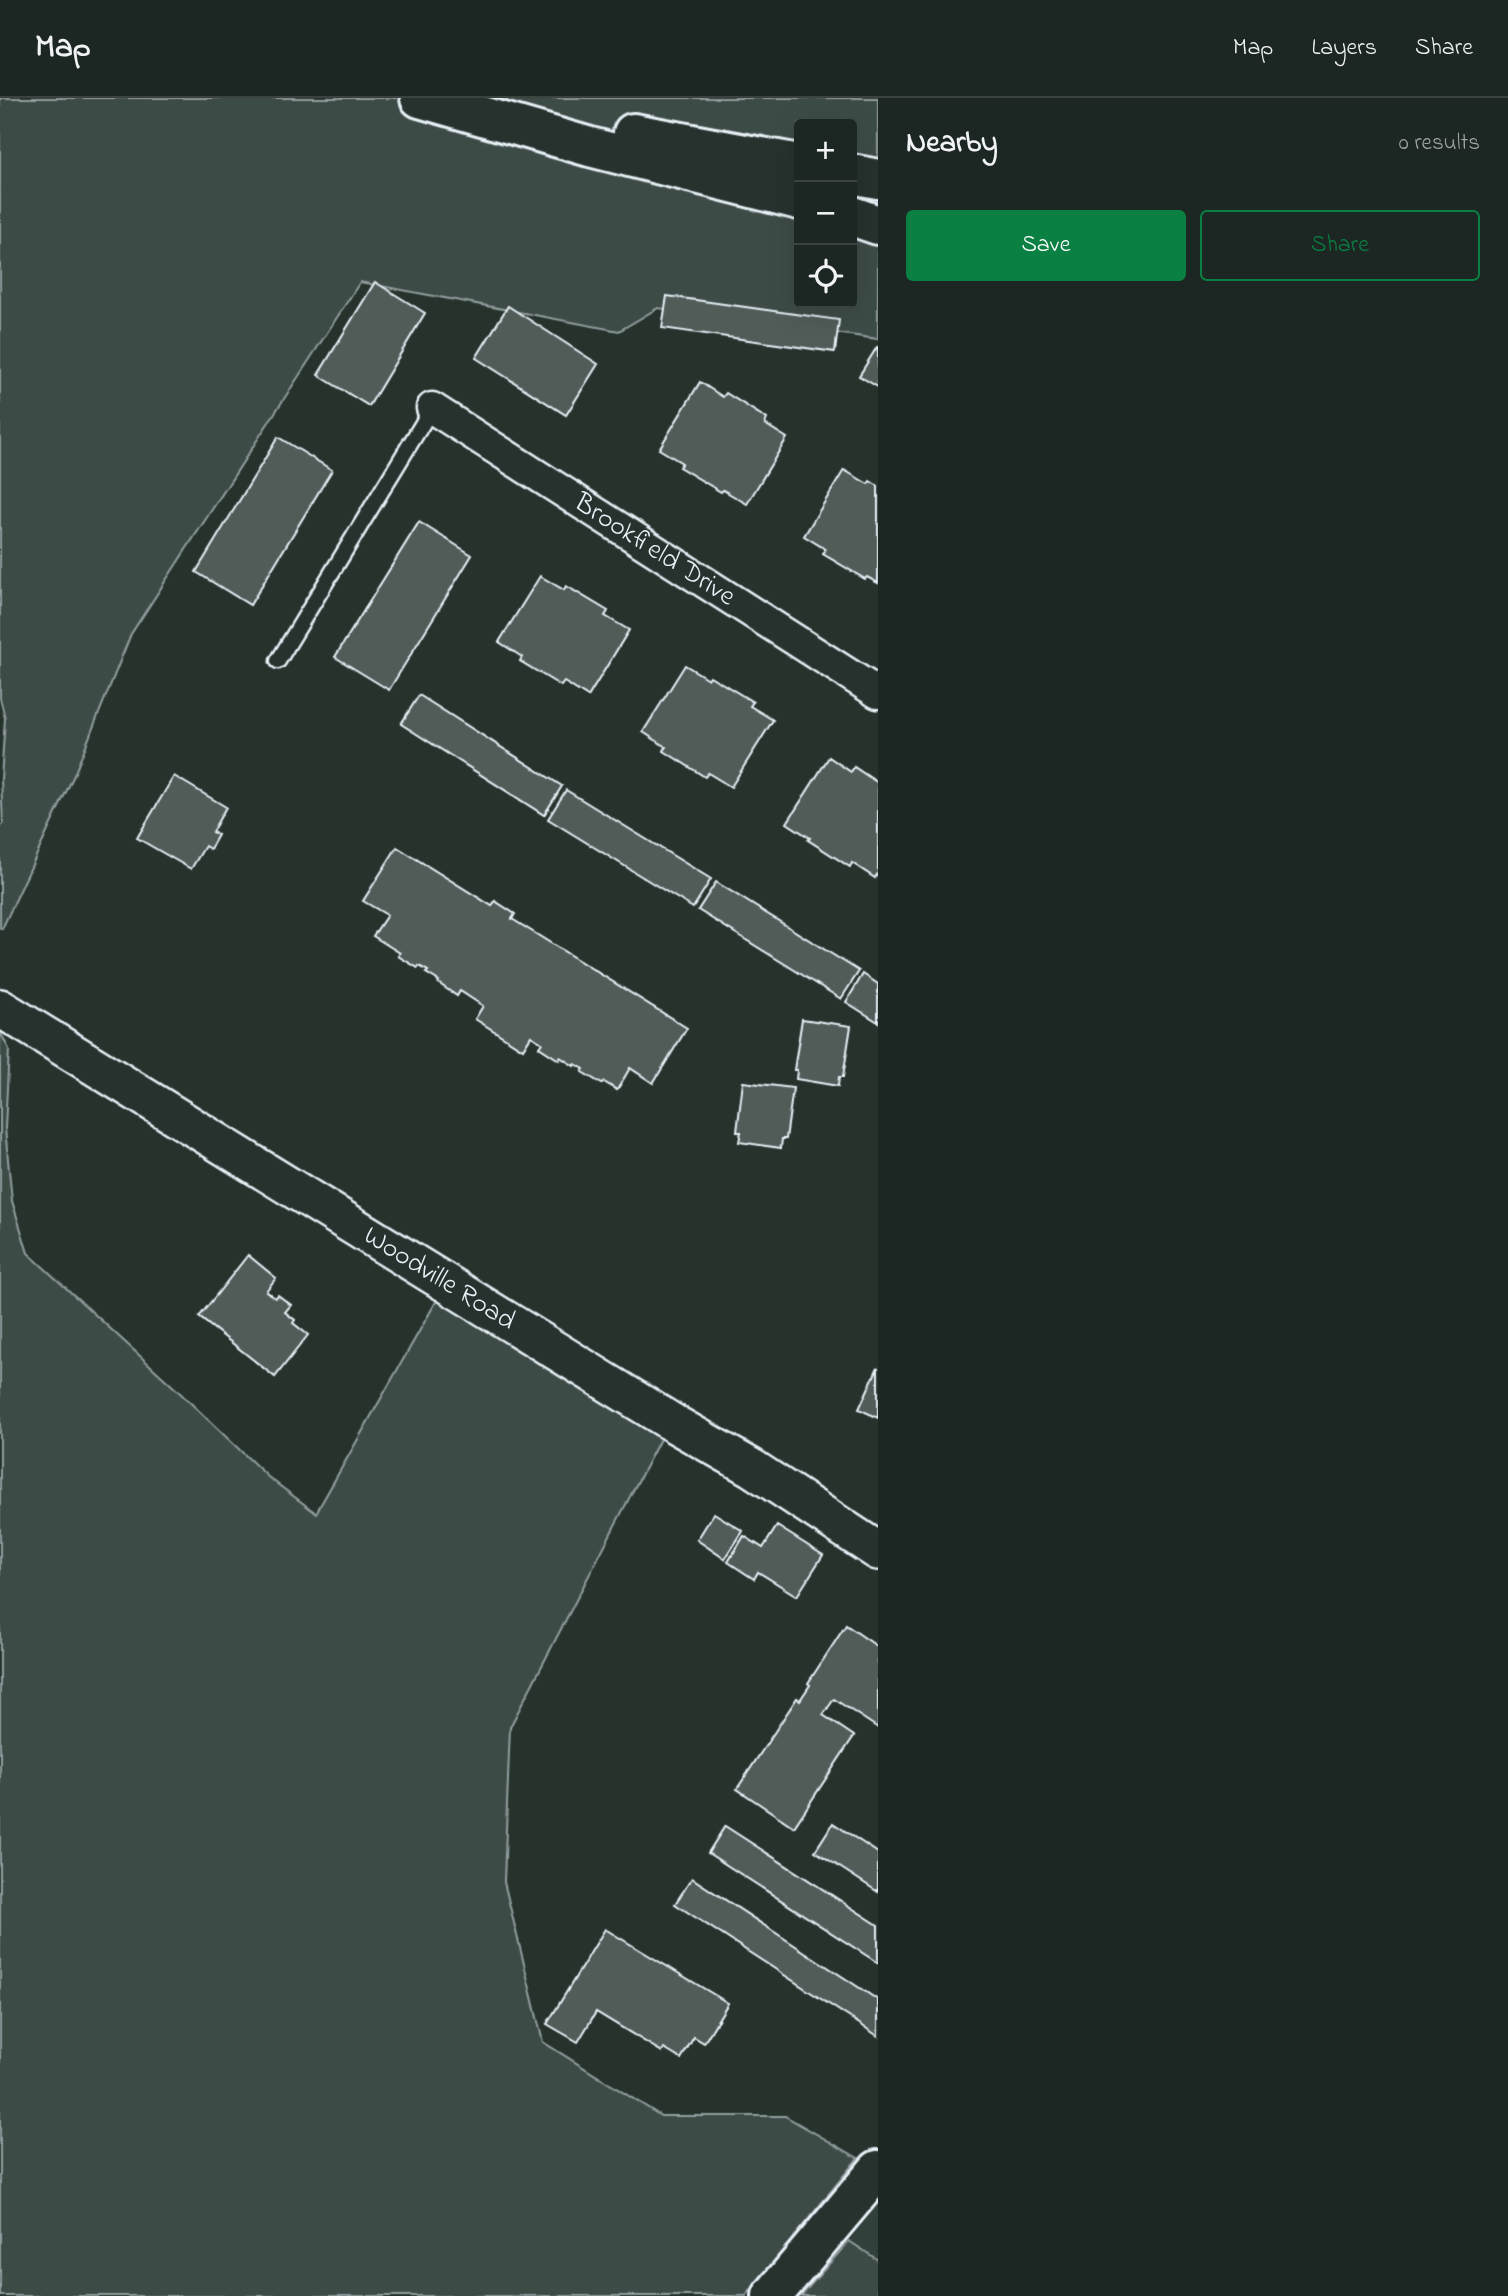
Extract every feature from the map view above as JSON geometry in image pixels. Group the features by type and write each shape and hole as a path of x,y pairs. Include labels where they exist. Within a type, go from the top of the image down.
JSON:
{"main road":[{"path":"420,98 590,147 794,199"},
{"path":"449,98 794,163"},
{"path":"857,175 878,179"},
{"path":"857,218 878,225"},
{"path":"772,2296 878,2170"}],"street":[{"name":"Brookfield Drive","path":"432,408 878,693"},
{"name":"Woodville Road","path":"0,1008 673,1423 752,1468 878,1551"}],"lane":[{"path":"278,661 432,408"}],"shaded area":[{"path":"0,98 878,98 878,339 658,308 619,331 360,282 131,634 74,775 2,929 0,826 3,824 1,779 5,718 0,698"},
{"path":"0,1032 9,1049 5,1128 12,1201 28,1253 268,1477 316,1513 437,1300 661,1437 510,1727 504,1882 543,2042 661,2116 785,2116 858,2158 746,2296 0,2296"},
{"path":"878,2205 878,2260 849,2241"},
{"path":"849,2241 878,2260 878,2296 801,2296"}],"building":[{"path":"375,282 425,313 369,406 318,375"},
{"path":"667,296 839,320 835,352 662,328"},
{"path":"508,306 598,364 566,415 476,358"},
{"path":"878,347 878,387 859,376"},
{"path":"700,382 723,397 726,393 767,419 765,424 787,438 747,504 679,467 682,463 659,449"},
{"path":"278,437 332,470 250,605 196,572"},
{"path":"844,470 868,484 870,481 878,486 878,583 867,577 865,579 823,554 825,549 804,536"},
{"path":"419,522 472,555 389,690 335,657"},
{"path":"540,576 564,590 566,586 608,611 605,616 629,630 588,697 564,682 561,686 520,661 522,657 499,642"},
{"path":"685,665 708,679 710,676 753,702 750,706 773,720 731,787 708,773 705,777 664,751 666,747 643,732"},
{"path":"419,695 562,786 544,815 401,724"},
{"path":"829,757 851,772 854,767 878,783 878,873 875,878 852,863 850,867 787,823"},
{"path":"174,776 226,807 212,832 218,835 210,849 205,846 191,869 137,838"},
{"path":"566,790 711,879 693,908 548,819"},
{"path":"397,847 492,906 495,901 515,914 512,919 687,1028 653,1083 630,1068 617,1090 582,1072 584,1069 575,1064 574,1066 560,1057 559,1060 539,1047 542,1043 531,1036 523,1049 475,1019 483,1006 460,991 457,996 426,973 428,971 398,956 400,953 373,936 387,915 363,901"},
{"path":"716,882 859,971 841,999 698,910"},
{"path":"863,974 878,984 878,1022 846,1002"},
{"path":"802,1019 851,1026 843,1077 839,1077 838,1086 796,1079 797,1070 794,1070"},
{"path":"743,1082 793,1088 786,1139 782,1139 781,1148 739,1142 741,1132 737,1132"},
{"path":"248,1255 276,1278 266,1291 275,1298 278,1295 291,1305 285,1312 295,1320 293,1323 308,1335 275,1377 199,1317"},
{"path":"878,1367 878,1418 859,1409"},
{"path":"714,1513 743,1531 725,1559 697,1540"},
{"path":"777,1526 823,1555 797,1596 758,1572 754,1579 728,1562 744,1536 763,1548"},
{"path":"846,1625 878,1647 878,1728 834,1699 823,1715 854,1736 794,1827 737,1789 797,1698 800,1700 810,1685 808,1683"},
{"path":"833,1823 878,1853 878,1892 815,1851"},
{"path":"725,1826 878,1925 878,1963 708,1853"},
{"path":"692,1878 878,2000 878,2036 675,1904"},
{"path":"605,1929 728,2003 704,2043 694,2037 681,2059 664,2049 662,2052 596,2012 578,2042 547,2024"}]}
